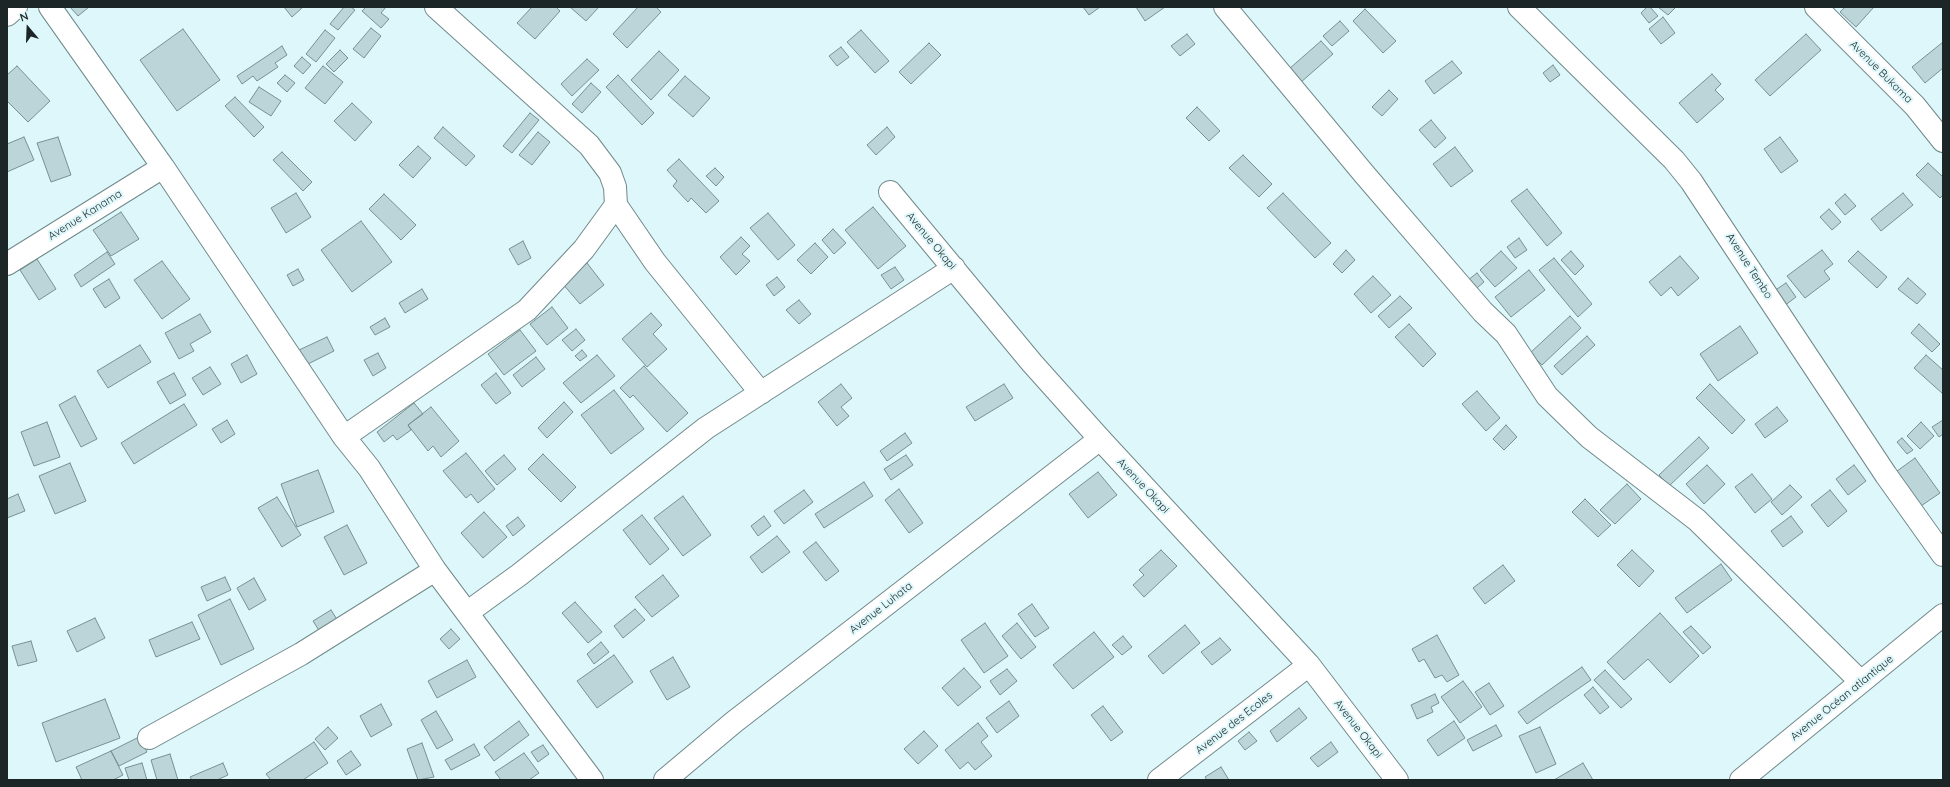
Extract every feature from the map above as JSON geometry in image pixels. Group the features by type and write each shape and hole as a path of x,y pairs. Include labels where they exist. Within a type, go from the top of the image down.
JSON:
{"street":[{"path":"7,15 16,7"},
{"path":"50,7 163,167 344,437 369,468 435,570 468,612 533,703 592,780"},
{"path":"436,7 589,145 610,173 615,187 616,205 655,262 761,393"},
{"path":"1224,7 1365,175 1483,312 1506,334 1547,396 1589,437 1698,520 1861,682"},
{"name":"Avenue Tembo","path":"1519,7 1674,160 1691,181 1886,474 1943,555"},
{"name":"Avenue Bukama","path":"1816,7 1915,106 1943,141"},
{"name":"Avenue Kanama","path":"7,264 163,167"},
{"name":"Avenue Okapi","path":"890,192 1032,362 1100,439 1308,665 1397,780"},
{"path":"344,437 526,310 584,249 616,205"},
{"path":"468,612 519,575 706,428 954,268"},
{"name":"Avenue Luhata","path":"665,780 734,722 1100,439"},
{"path":"149,738 301,654 435,570"},
{"name":"Avenue Océan atlantique","path":"1741,780 1943,615"},
{"name":"Avenue des Ecoles","path":"1159,780 1308,665"}],"building":[{"path":"70,7 89,7 78,16"},
{"path":"284,7 303,7 292,17"},
{"path":"344,7 351,7 355,10 338,30 330,24"},
{"path":"366,7 386,7 381,13 389,19 381,28 362,11"},
{"path":"532,7 556,7 560,11 535,39 517,23"},
{"path":"570,7 599,7 586,21"},
{"path":"638,7 656,7 661,12 627,48 613,34"},
{"path":"1083,7 1100,7 1089,15"},
{"path":"1136,7 1165,7 1145,21"},
{"path":"1647,7 1650,7 1658,16 1649,23 1641,13"},
{"path":"1658,7 1676,7 1668,15"},
{"path":"1845,7 1874,7 1856,27 1840,12"},
{"path":"1365,9 1396,41 1383,53 1353,21"},
{"path":"1663,17 1675,33 1661,44 1649,29"},
{"path":"1340,21 1349,31 1332,46 1323,36"},
{"path":"371,28 381,36 364,58 353,49"},
{"path":"183,29 220,80 177,111 140,60"},
{"path":"325,30 335,38 316,62 306,54"},
{"path":"861,30 889,61 875,73 847,42"},
{"path":"1187,34 1195,44 1180,56 1171,46"},
{"path":"1806,34 1821,50 1770,96 1755,80"},
{"path":"1321,41 1333,54 1300,83 1289,69"},
{"path":"1943,42 1943,68 1925,83 1912,67"},
{"path":"929,43 941,55 911,84 899,72"},
{"path":"282,46 287,55 275,63 278,67 257,81 253,76 242,84 237,76"},
{"path":"841,47 849,57 837,66 829,56"},
{"path":"340,50 348,58 334,72 326,64"},
{"path":"659,51 679,70 651,100 631,80"},
{"path":"302,57 311,65 303,74 294,66"},
{"path":"587,59 599,70 572,96 561,84"},
{"path":"1452,61 1462,73 1434,94 1425,81"},
{"path":"1553,65 1560,75 1550,82 1543,73"},
{"path":"17,66 50,101 28,122 7,101 7,75"},
{"path":"323,66 343,82 325,104 305,88"},
{"path":"1712,74 1721,84 1715,90 1724,99 1697,123 1679,103"},
{"path":"285,75 295,83 287,92 277,83"},
{"path":"618,75 654,113 642,125 606,87"},
{"path":"685,76 710,98 693,117 668,95"},
{"path":"591,83 601,92 582,113 572,104"},
{"path":"259,87 281,101 271,116 249,102"},
{"path":"1389,90 1398,99 1382,116 1372,107"},
{"path":"235,97 264,127 254,137 225,106"},
{"path":"352,103 372,122 355,141 334,121"},
{"path":"1197,107 1220,131 1209,141 1186,118"},
{"path":"530,113 539,120 512,153 503,146"},
{"path":"1431,120 1446,138 1435,148 1419,130"},
{"path":"443,127 475,156 466,166 434,138"},
{"path":"887,127 895,137 876,155 867,145"},
{"path":"538,132 550,142 532,165 519,155"},
{"path":"24,137 34,160 7,172 7,144"},
{"path":"58,137 71,175 51,182 37,143"},
{"path":"1780,137 1798,161 1781,173 1764,149"},
{"path":"418,146 431,158 413,178 399,165"},
{"path":"1455,147 1473,171 1451,187 1433,164"},
{"path":"282,152 312,182 303,191 273,160"},
{"path":"1243,155 1272,184 1259,197 1229,168"},
{"path":"679,159 719,201 706,213 691,198 688,202 673,186 677,181 667,170"},
{"path":"1928,163 1943,177 1943,195 1940,198 1916,175"},
{"path":"715,168 724,177 716,186 706,176"},
{"path":"1527,189 1562,233 1547,246 1511,201"},
{"path":"296,193 311,217 286,233 271,208"},
{"path":"1283,193 1331,243 1315,258 1267,208"},
{"path":"1903,193 1913,205 1881,231 1871,219"},
{"path":"384,194 416,225 401,240 369,209"},
{"path":"1845,194 1856,206 1845,215 1835,203"},
{"path":"873,207 906,246 878,269 845,230"},
{"path":"1829,209 1841,222 1832,230 1820,217"},
{"path":"121,212 139,239 111,256 93,230"},
{"path":"768,213 795,245 778,260 750,228"},
{"path":"361,221 392,262 352,292 321,250"},
{"path":"833,229 846,243 834,254 822,240"},
{"path":"741,237 750,246 742,254 750,261 736,275 720,257"},
{"path":"1519,238 1527,250 1515,258 1507,247"},
{"path":"523,241 531,258 518,265 509,249"},
{"path":"815,243 828,257 811,274 797,260"},
{"path":"1346,250 1355,260 1342,273 1333,264"},
{"path":"1822,250 1833,264 1824,271 1830,279 1805,298 1787,276"},
{"path":"1501,251 1517,268 1495,287 1480,270"},
{"path":"1571,251 1584,266 1575,275 1561,260"},
{"path":"1858,251 1887,277 1877,288 1848,261"},
{"path":"107,252 115,264 81,287 74,275"},
{"path":"1680,256 1699,278 1678,296 1671,287 1661,296 1649,282"},
{"path":"1554,258 1592,304 1578,317 1539,270"},
{"path":"37,259 56,289 39,300 20,270"},
{"path":"162,261 190,299 162,319 134,280"},
{"path":"587,263 604,285 580,304 562,283"},
{"path":"895,267 904,280 891,289 881,275"},
{"path":"298,269 304,280 293,286 287,275"},
{"path":"1529,270 1545,290 1511,317 1495,297"},
{"path":"1477,273 1484,282 1471,293 1463,284"},
{"path":"1373,276 1391,295 1371,313 1354,294"},
{"path":"777,277 785,287 774,296 766,285"},
{"path":"1908,278 1926,294 1917,304 1898,289"},
{"path":"109,279 120,298 105,308 93,289"},
{"path":"1786,283 1796,297 1784,306 1774,291"},
{"path":"422,289 428,299 405,313 399,303"},
{"path":"1400,296 1412,308 1389,328 1378,316"},
{"path":"799,300 811,314 799,324 786,310"},
{"path":"552,307 568,328 547,345 530,324"},
{"path":"651,313 662,325 653,334 667,349 647,367 622,339"},
{"path":"200,314 211,332 190,344 194,351 179,359 165,333"},
{"path":"1570,316 1581,328 1542,365 1530,353"},
{"path":"385,318 390,327 375,335 370,327"},
{"path":"1409,324 1436,354 1423,367 1395,337"},
{"path":"1919,324 1940,344 1932,352 1911,333"},
{"path":"1740,326 1758,353 1718,381 1700,354"},
{"path":"576,329 585,340 572,351 562,340"},
{"path":"520,330 536,351 504,375 488,354"},
{"path":"1587,336 1595,345 1562,375 1554,366"},
{"path":"327,337 334,351 306,365 299,350"},
{"path":"140,345 151,362 108,388 97,371"},
{"path":"582,350 587,356 580,361 575,356"},
{"path":"378,353 386,368 373,376 364,360"},
{"path":"247,355 257,374 241,383 231,364"},
{"path":"597,355 615,376 581,403 563,383"},
{"path":"1926,355 1943,370 1943,394 1914,368"},
{"path":"536,357 545,369 522,387 513,375"},
{"path":"644,366 688,413 667,432 633,395 630,398 620,388"},
{"path":"210,367 221,384 203,395 192,378"},
{"path":"174,373 186,395 170,404 157,382"},
{"path":"496,373 511,393 496,404 481,385"},
{"path":"841,384 852,398 841,407 849,416 837,426 818,402"},
{"path":"1004,384 1013,398 975,421 966,407"},
{"path":"1710,384 1745,420 1732,434 1696,398"},
{"path":"614,390 644,429 611,454 581,415"},
{"path":"1477,391 1500,418 1486,431 1462,404"},
{"path":"75,396 97,439 81,447 59,405"},
{"path":"564,402 573,412 547,438 538,428"},
{"path":"414,403 423,414 408,425 411,430 397,440 393,435 384,442 377,432"},
{"path":"184,404 197,425 134,464 121,443"},
{"path":"431,407 459,441 441,457 433,446 428,451 408,425"},
{"path":"1777,407 1788,421 1765,438 1755,424"},
{"path":"227,420 235,434 221,443 212,429"},
{"path":"1943,420 1943,434 1939,437 1932,427"},
{"path":"47,422 60,457 34,466 21,432"},
{"path":"1921,422 1934,436 1920,449 1907,436"},
{"path":"1506,425 1517,437 1504,450 1493,439"},
{"path":"905,433 912,443 887,461 880,451"},
{"path":"1699,437 1709,448 1669,486 1659,475"},
{"path":"1902,438 1913,450 1907,454 1897,442"},
{"path":"466,453 495,489 478,503 471,494 466,498 443,471"},
{"path":"543,454 576,487 561,502 528,469"},
{"path":"504,455 516,469 497,485 485,471"},
{"path":"906,455 913,465 891,480 884,469"},
{"path":"1915,458 1940,493 1918,508 1893,474"},
{"path":"70,463 86,501 55,514 39,476"},
{"path":"1707,465 1725,484 1704,504 1686,484"},
{"path":"1854,465 1866,481 1848,495 1836,479"},
{"path":"318,470 334,512 297,527 281,484"},
{"path":"1098,472 1117,495 1088,518 1069,494"},
{"path":"1752,474 1772,499 1755,513 1735,487"},
{"path":"864,482 873,496 824,528 815,514"},
{"path":"1627,484 1641,499 1615,524 1600,510"},
{"path":"1790,485 1802,497 1782,515 1771,502"},
{"path":"899,489 923,523 909,533 885,500"},
{"path":"804,490 813,502 784,524 774,511"},
{"path":"1830,490 1847,511 1828,527 1811,505"},
{"path":"18,494 25,511 7,518 7,499"},
{"path":"683,496 711,535 683,556 654,518"},
{"path":"277,497 301,535 282,547 258,508"},
{"path":"1585,499 1611,525 1598,537 1572,512"},
{"path":"484,512 507,537 483,558 461,533"},
{"path":"642,515 669,549 650,565 623,530"},
{"path":"764,516 771,526 758,536 751,526"},
{"path":"1791,516 1803,532 1783,547 1771,531"},
{"path":"518,517 525,526 513,536 506,526"},
{"path":"347,525 367,563 344,575 324,537"},
{"path":"777,536 790,552 762,573 750,557"},
{"path":"816,542 839,571 826,581 803,552"},
{"path":"1161,550 1177,566 1144,597 1133,585 1144,575 1139,570"},
{"path":"1632,550 1654,571 1639,587 1617,565"},
{"path":"1721,564 1732,580 1687,613 1675,598"},
{"path":"1503,565 1515,581 1485,604 1473,588"},
{"path":"663,575 679,596 652,617 635,597"},
{"path":"225,577 231,590 207,601 201,587"},
{"path":"254,578 266,600 249,610 237,588"},
{"path":"230,599 254,649 221,665 198,615"},
{"path":"575,602 602,632 588,643 562,613"},
{"path":"1032,604 1049,628 1035,637 1018,614"},
{"path":"635,609 645,620 623,638 614,626"},
{"path":"331,610 338,621 320,632 313,621"},
{"path":"1660,613 1699,656 1670,683 1648,659 1624,680 1607,662"},
{"path":"95,618 105,638 77,652 67,631"},
{"path":"192,622 200,639 156,657 149,640"},
{"path":"985,623 1008,656 984,673 961,640"},
{"path":"1017,623 1036,647 1021,659 1002,636"},
{"path":"1185,625 1200,643 1163,674 1148,656"},
{"path":"1691,626 1711,647 1703,654 1683,632"},
{"path":"451,629 460,639 449,649 440,639"},
{"path":"1094,632 1114,657 1073,689 1053,665"},
{"path":"1437,635 1459,675 1447,682 1442,675 1435,678 1424,659 1419,662 1412,649"},
{"path":"1123,636 1132,647 1122,655 1112,645"},
{"path":"1220,638 1231,650 1212,665 1201,652"},
{"path":"31,641 37,661 18,666 12,646"},
{"path":"601,642 609,652 594,664 587,654"},
{"path":"614,655 633,682 597,708 577,681"},
{"path":"673,657 690,687 667,700 650,671"},
{"path":"467,660 476,677 437,698 428,681"},
{"path":"1582,667 1591,680 1527,724 1518,712"},
{"path":"964,668 981,687 958,706 942,688"},
{"path":"1007,669 1017,681 1000,695 990,681"},
{"path":"1605,670 1632,699 1621,708 1594,680"},
{"path":"1463,681 1482,707 1460,723 1441,697"},
{"path":"1489,683 1504,706 1490,715 1475,692"},
{"path":"1593,687 1609,707 1600,714 1584,695"},
{"path":"1435,694 1439,703 1431,707 1433,712 1417,719 1411,705"},
{"path":"105,699 120,738 56,762 42,723"},
{"path":"1009,701 1019,716 997,733 986,718"},
{"path":"381,704 392,725 371,737 360,716"},
{"path":"1103,706 1123,732 1111,741 1091,715"},
{"path":"1299,708 1307,718 1277,742 1270,731"},
{"path":"436,711 453,740 437,749 421,720"},
{"path":"519,721 529,735 494,761 484,747"},
{"path":"1454,721 1465,738 1438,756 1427,740"},
{"path":"978,723 988,736 981,742 992,756 975,770 968,762 960,769 945,750"},
{"path":"1496,725 1502,736 1473,751 1467,740"},
{"path":"328,727 338,738 325,750 315,739"},
{"path":"1540,727 1556,764 1536,773 1519,736"},
{"path":"924,731 938,746 918,764 904,749"},
{"path":"1249,732 1257,741 1245,750 1238,741"},
{"path":"139,737 147,752 119,766 111,751"},
{"path":"314,742 328,763 303,780 271,780 266,774"},
{"path":"1331,742 1338,752 1318,767 1310,758"},
{"path":"422,743 434,777 418,780 407,749"},
{"path":"474,744 480,755 451,770 445,760"},
{"path":"543,745 549,754 538,762 531,752"},
{"path":"111,751 123,775 113,780 82,780 76,767"},
{"path":"351,751 361,765 346,775 337,761"},
{"path":"524,753 539,773 529,780 501,780 495,772"},
{"path":"170,754 178,780 157,780 151,760"},
{"path":"142,763 147,780 129,780 125,768"},
{"path":"223,763 228,775 217,780 192,780 190,777"},
{"path":"1583,763 1593,780 1554,780"},
{"path":"1221,767 1229,780 1207,780 1205,777"}]}
